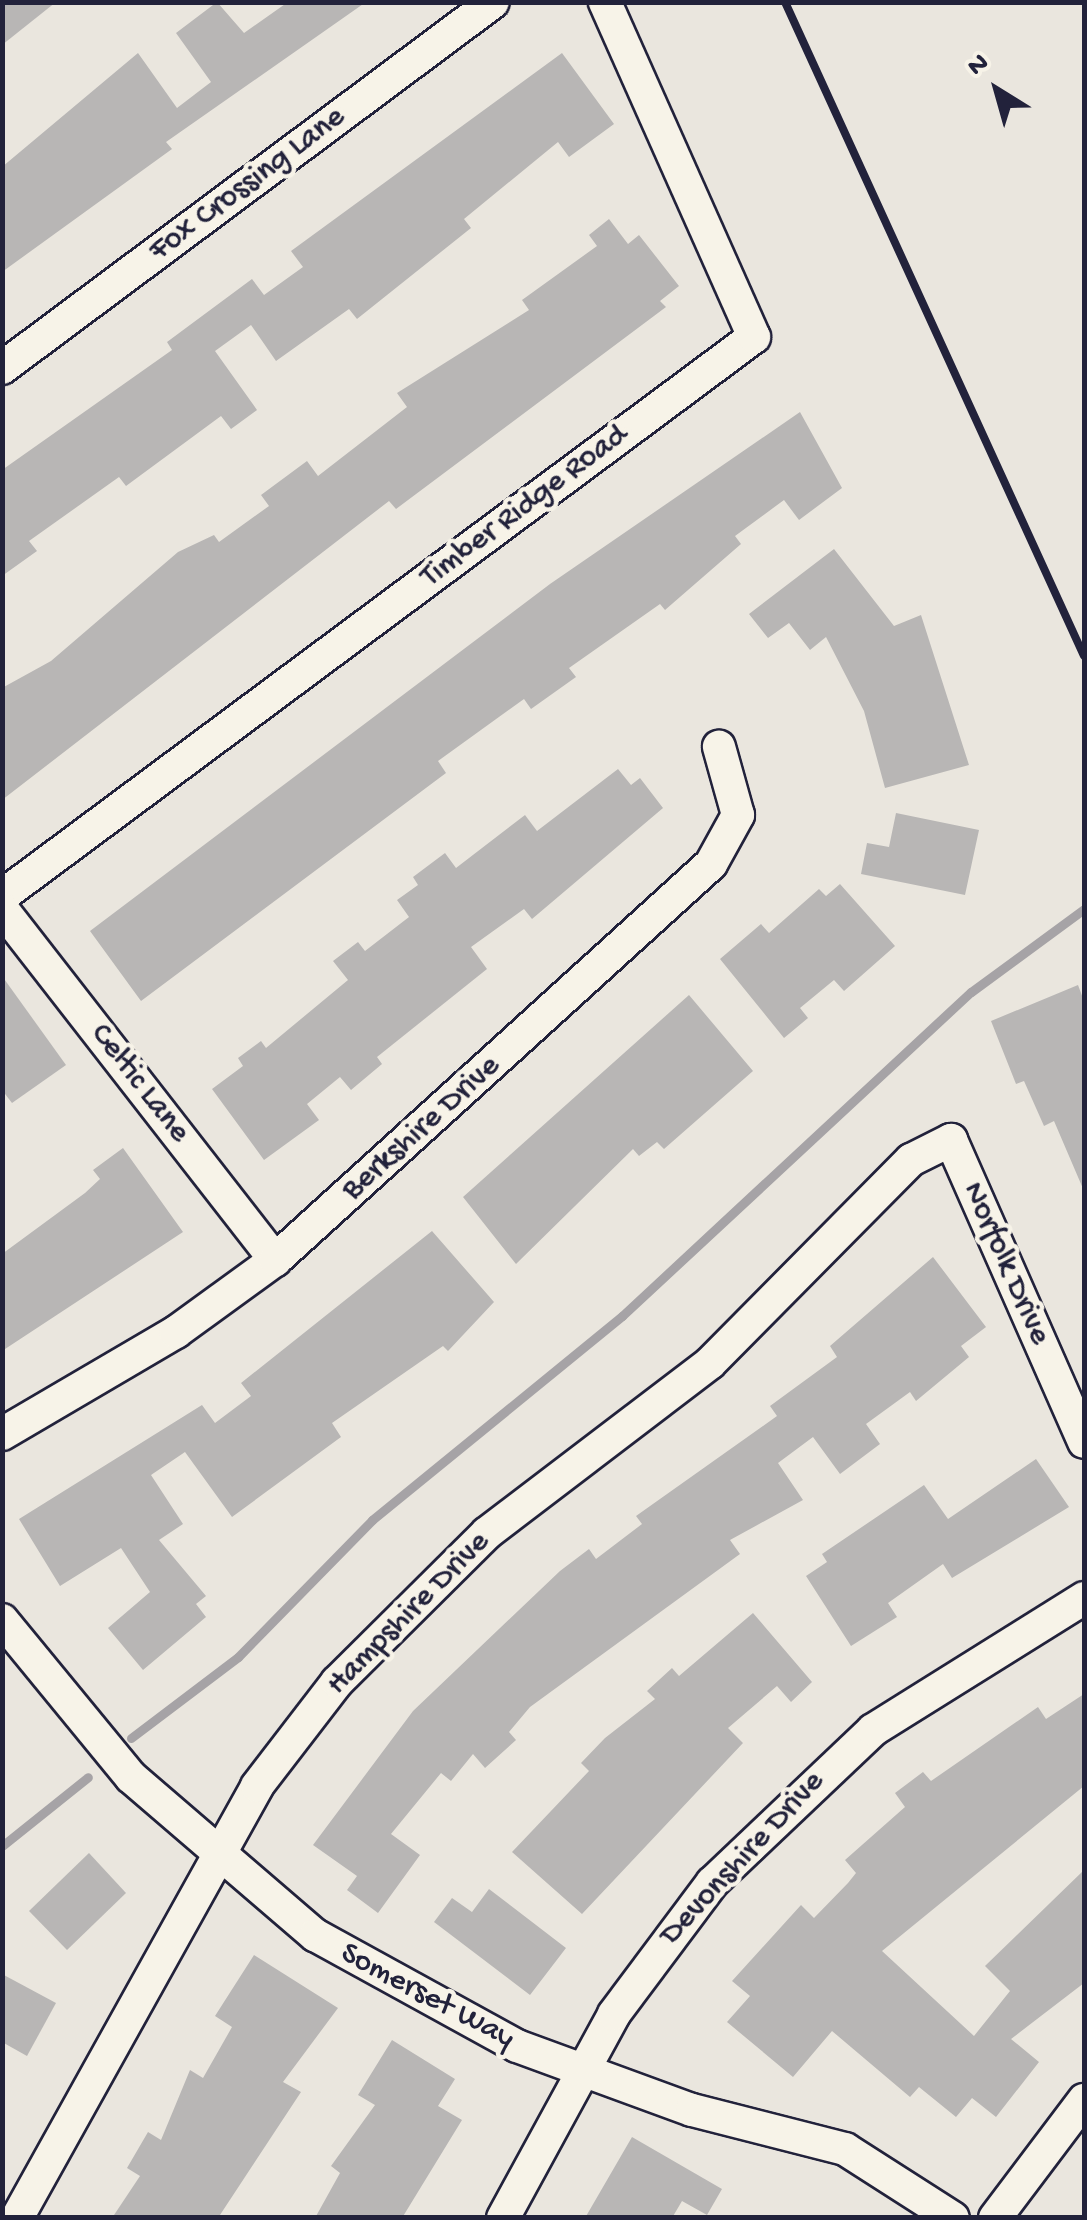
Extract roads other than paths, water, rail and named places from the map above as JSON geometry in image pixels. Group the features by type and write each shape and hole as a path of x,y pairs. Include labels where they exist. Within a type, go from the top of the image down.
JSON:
{"street":[{"name":"Fox Crossing Lane","path":"2,368 494,2"},
{"name":"Timber Ridge Road","path":"2,896 754,336 606,2"},
{"name":"Berkshire Drive","path":"2,1434 151,1348 275,1260 711,864 738,816 719,746"},
{"name":"Celtic Lane","path":"2,909 275,1260"},
{"name":"Norfolk Drive","path":"951,1140 1084,1442"},
{"name":"Hampshire Drive","path":"16,2218 215,1857 294,1736 434,1580 710,1364 885,1181 951,1140"},
{"name":"Devonshire Drive","path":"503,2218 579,2071 661,1944 766,1826 938,1681 1084,1598"},
{"name":"Somerset Way","path":"2,1620 131,1777 215,1857 379,1974 579,2071 845,2149 952,2218"},
{"path":"995,2218 1084,2100"}],"waterway":[{"path":"131,1738 238,1657 372,1520 622,1316 971,992 1084,909"},
{"path":"2,1846 88,1777"}],"railway":[{"path":"785,2 1084,656"}]}
